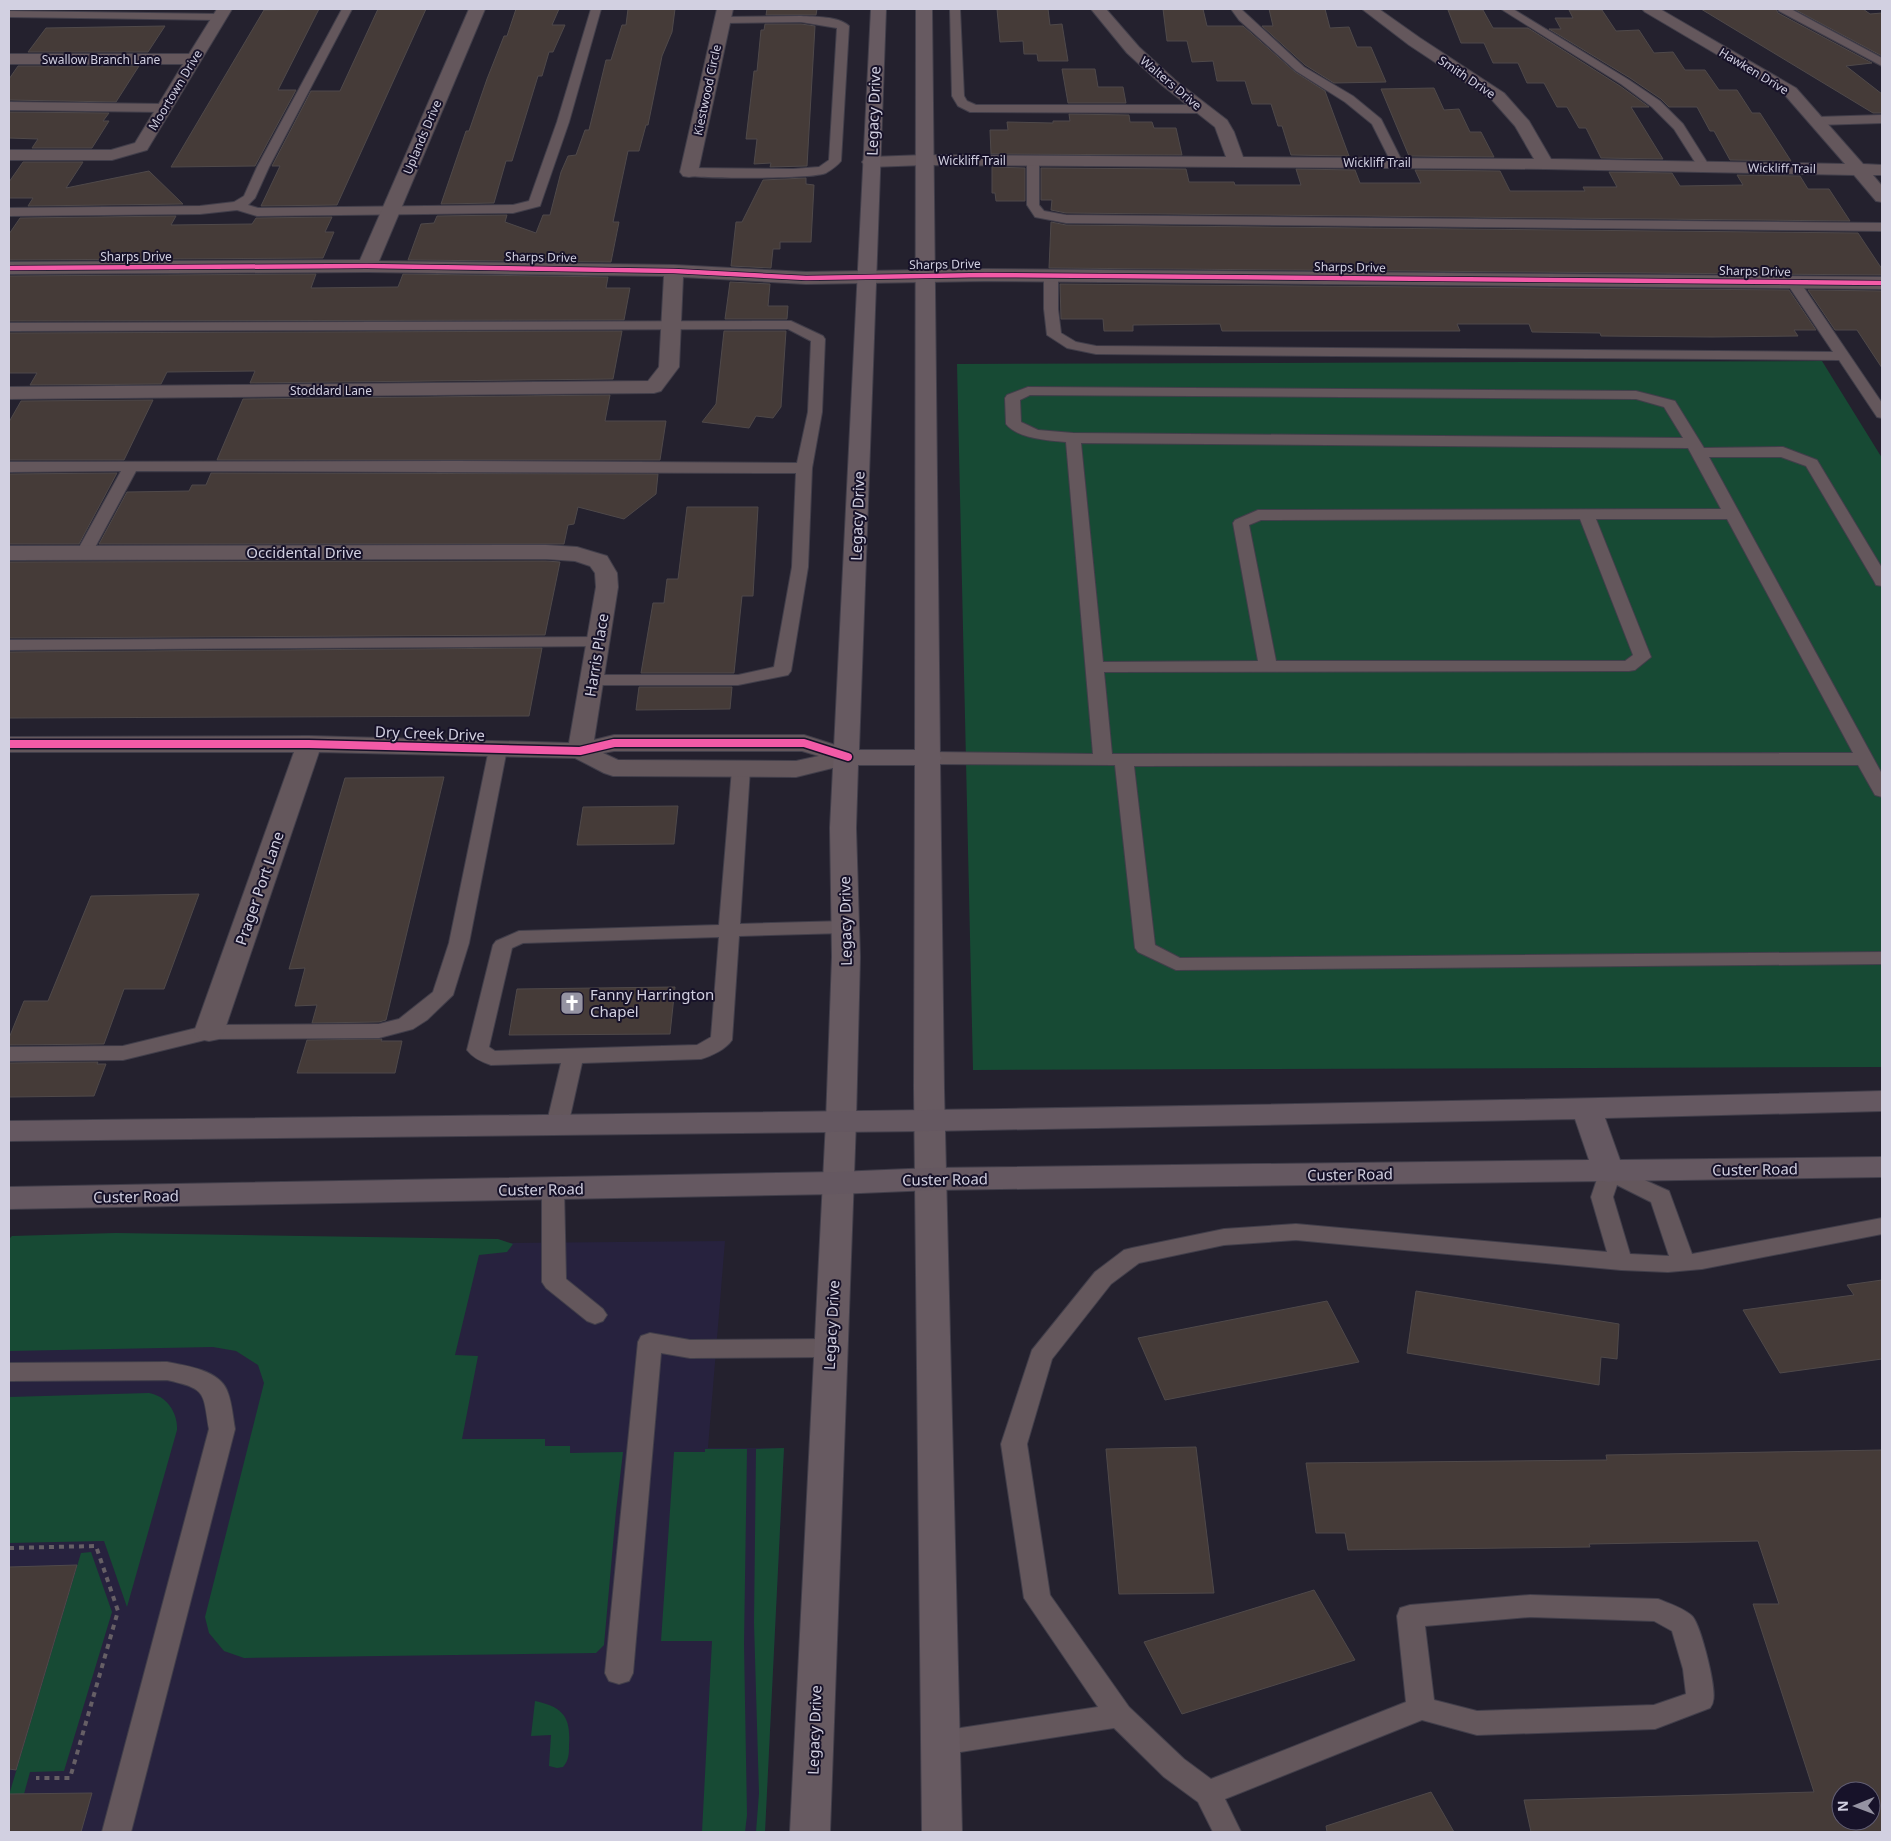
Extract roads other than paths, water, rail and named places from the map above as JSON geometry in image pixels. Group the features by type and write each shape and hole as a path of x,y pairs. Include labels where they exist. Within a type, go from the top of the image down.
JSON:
{"main road":[{"name":"Legacy Drive","path":"810,1832 841,1120 845,927 843,828 848,757 878,9"},
{"path":"924,9 930,1121 942,1832"},
{"path":"848,757 929,758"},
{"path":"9,1131 557,1126 841,1120 930,1121 1586,1109 1882,1101"},
{"path":"1586,1109 1609,1172"},
{"name":"Custer Road","path":"9,1198 837,1183 932,1178 1609,1172 1882,1167"}],"street":[{"name":"Uplands Drive","path":"368,266 477,9"},
{"name":"Walters Drive","path":"1098,9 1134,50 1169,83 1221,124 1226,132 1236,161"},
{"name":"Smith Drive","path":"1370,9 1423,48 1505,103 1532,138 1545,164"},
{"name":"Hawken Drive","path":"1650,9 1774,80 1796,97 1882,197"},
{"name":"Moortown Drive","path":"9,156 112,155 141,146 222,13"},
{"name":"Kiestwood Circle","path":"689,172 724,14"},
{"name":"Swallow Branch Lane","path":"9,59 193,59"},
{"name":"Wickliff Trail","path":"871,162 925,160 1398,162 1882,170"},
{"name":"Sharps Drive","path":"9,268 368,266 674,270 806,278 925,275 1051,275 1882,283"},
{"path":"672,325 674,270"},
{"name":"Stoddard Lane","path":"9,393 654,387 670,367 672,325"},
{"name":"Occidental Drive","path":"9,553 546,552 577,554 599,561"},
{"name":"Harris Place","path":"580,751 607,587 606,573 599,561"},
{"name":"Dry Creek Drive","path":"9,744 309,744 580,751 614,743 804,743 848,757"},
{"name":"Prager Port Lane","path":"209,1032 309,744"},
{"name":"Dry Creek Drive","path":"580,751 613,768 796,769 848,757"}],"lane":[{"path":"238,206 249,198 263,167 347,9"},
{"path":"9,212 200,210 238,206 257,212 513,209 535,203 563,122 596,9"},
{"path":"955,9 958,96 962,103 974,109 1203,109"},
{"path":"1236,9 1243,18 1300,69 1349,99 1377,122 1398,162"},
{"path":"1506,9 1625,82 1656,104 1679,127 1704,166"},
{"path":"1783,9 1882,63"},
{"path":"9,14 222,13"},
{"path":"689,172 793,173 822,170 835,161 843,26 833,22 724,14"},
{"path":"9,106 164,108"},
{"path":"1817,121 1882,119"},
{"path":"1033,161 1033,205 1040,214 1066,219 1882,227"},
{"path":"1051,275 1051,310 1054,335 1072,345 1096,350 1843,356"},
{"path":"1793,282 1882,414"},
{"path":"9,327 791,325 818,339 814,412 804,468 800,567 782,671 738,680 592,680"},
{"path":"1882,581 1812,463 1783,452 1696,448 1073,438 1035,434 1014,424 1012,398 1028,391 1636,395 1670,404 1696,448 1882,791"},
{"path":"1073,438 1103,760"},
{"path":"9,467 455,466 804,468"},
{"path":"84,553 131,467"},
{"path":"1095,667 1629,666 1642,657 1586,514"},
{"path":"1268,666 1241,523 1258,515 1731,514"},
{"path":"9,645 598,642"},
{"path":"9,1054 123,1053 209,1032 379,1031 406,1024 420,1015 443,995 459,943 498,749"},
{"path":"929,758 1103,760 1864,759"},
{"path":"1124,760 1145,948 1176,964 1882,958"},
{"path":"741,769 730,930 721,1040 701,1052 491,1058 478,1050 503,945 519,937 730,930 845,927"},
{"path":"557,1126 573,1056"},
{"path":"1621,1262 1602,1197 1609,1172 1661,1197 1682,1262"},
{"path":"553,1189 554,1282 595,1315"},
{"path":"1227,1832 1208,1793 1174,1768 1119,1715 1037,1598 1014,1444 1041,1356 1103,1278 1132,1256 1224,1237 1296,1232 1621,1262 1668,1264 1702,1261 1882,1226"},
{"path":"619,1673 650,1342 690,1349 830,1348"},
{"path":"9,1372 167,1371 199,1378 216,1394 222,1428 116,1832"},
{"path":"1208,1793 1421,1708 1477,1723 1655,1717 1700,1700 1697,1670 1683,1624 1658,1610 1530,1606 1410,1616 1421,1708"},
{"path":"941,1743 1119,1715"}],"place":[{"name":"Fanny Harrington Chapel","path":"572,1003"}]}
